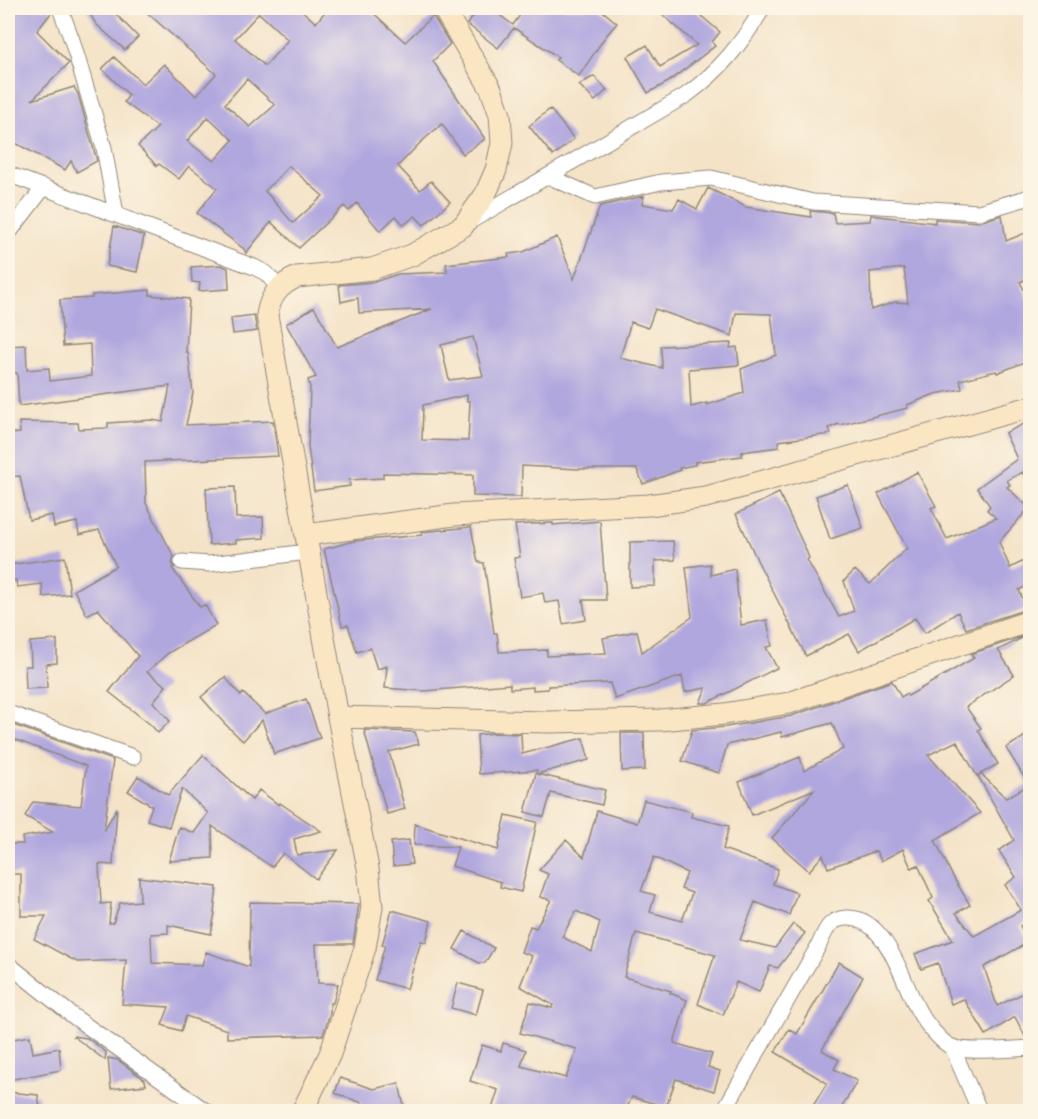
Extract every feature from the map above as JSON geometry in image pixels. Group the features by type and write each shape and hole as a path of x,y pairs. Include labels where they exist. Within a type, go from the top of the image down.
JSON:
{"street":[{"path":"60,8 72,40 104,148 116,214"},
{"path":"442,8 491,89 500,115 501,143 496,170 485,195 463,226"},
{"path":"302,1112 330,1054 365,948 372,907 368,868 338,717 267,315 269,305 279,288 297,277 372,268 412,255 685,96 706,81 732,54 763,8"},
{"path":"8,174 254,267 266,273 279,288"},
{"path":"548,176 596,197 661,182 711,178 813,202 979,212 1030,197"},
{"path":"8,234 44,187"},
{"path":"182,562 209,564 454,515 649,506 706,497 1027,406"},
{"path":"338,717 548,722 660,720 724,714 789,703 1030,621"},
{"path":"8,713 133,757"},
{"path":"723,1112 819,945 827,927 837,919 854,918 868,924 890,948 918,1009 928,1025 952,1047 980,1112"},
{"path":"8,964 73,1016 207,1112"},
{"path":"952,1047 981,1050 1030,1048"}],"building":[{"path":"8,8 50,8 51,13 37,31 69,63 32,100 74,87 97,161 77,172 71,161 65,170 8,139"},
{"path":"86,8 110,8 138,37 125,50 96,24"},
{"path":"142,8 299,8 316,23 328,8 368,8 405,42 433,16 450,44 433,61 485,139 463,154 442,124 398,166 420,190 431,181 450,202 424,225 415,216 404,225 396,216 380,231 357,203 349,211 344,206 299,248 271,222 246,253 244,249 197,213 217,188 189,166 179,179 159,164 157,166 138,146 158,127 124,102 129,95 102,69 114,57 143,84 164,64 196,96 216,74","holes":["259,13 288,40 265,66 235,39","247,79 275,105 250,127 225,104","208,117 233,140 214,161 187,141","289,166 323,196 293,223 265,191"]},
{"path":"480,8 490,8 513,25 525,8 599,8 617,23 579,76 556,60 558,57 514,28 498,48 467,24"},
{"path":"655,8 692,8 720,32 712,42 715,46 668,82 648,93 627,57 647,45 660,67 697,45"},
{"path":"594,76 607,90 595,101 579,85"},
{"path":"550,109 574,139 553,156 529,126"},
{"path":"708,188 746,207 811,217 810,211 833,213 835,223 870,221 871,215 935,223 935,219 979,222 1002,215 1006,241 1030,231 1030,278 1020,282 1030,301 1030,360 997,373 996,371 960,380 962,389 935,394 907,405 908,408 839,424 829,428 831,434 779,441 779,447 742,452 742,456 695,462 695,465 679,468 680,470 643,484 637,469 522,466 521,497 473,496 473,475 383,473 383,478 349,480 350,486 314,491 308,447 310,387 308,380 316,377 286,324 314,307 337,347 432,309 359,313 358,298 341,302 339,285 374,282 398,274 447,272 446,264 509,257 508,254 523,252 557,237 574,279 600,206 644,196 642,204 673,209 679,199 697,209","holes":["904,268 908,303 895,302 871,310 870,272","655,309 732,336 736,313 771,314 776,355 741,369 744,393 707,405 707,403 691,407 689,369 739,365 737,347 730,348 731,343 661,346 662,368 620,358 631,322 648,328","473,337 483,376 449,380 441,345","467,395 467,401 470,401 468,441 422,440 423,405"]},
{"path":"114,226 144,236 137,272 107,266"},
{"path":"221,265 228,268 229,289 199,291 200,283 192,282 191,267"},
{"path":"150,290 150,295 189,299 186,352 188,352 193,393 186,425 273,421 278,456 145,462 146,503 174,557 172,568 200,607 205,605 216,625 168,653 147,672 166,686 153,702 170,721 158,733 109,692 138,656 98,609 87,615 74,590 116,566 99,530 79,535 77,522 54,527 52,515 29,520 20,476 8,477 8,434 20,433 19,422 78,423 79,429 108,428 108,423 152,420 163,422 170,386 19,406 17,373 8,373 8,346 26,345 27,370 49,368 50,381 91,376 90,344 63,346 60,300"},
{"path":"254,315 257,331 233,334 231,318"},
{"path":"1030,421 1030,488 1023,472 1007,480 1010,485 1007,487 1027,506 1030,504 1030,507 999,542 1010,568 1030,558 1030,584 1019,590 1027,609 966,629 958,612 925,633 915,618 859,651 849,634 806,656 736,514 779,493 805,548 809,558 807,560 839,617 854,611 844,581 855,570 870,584 907,548 878,494 917,472 936,506 931,508 947,539 996,518 987,510 990,506 977,488 1017,459 1005,433"},
{"path":"848,485 863,528 830,539 816,496"},
{"path":"235,487 236,518 263,517 264,538 209,545 206,488"},
{"path":"600,521 606,600 583,600 586,620 563,624 559,601 545,603 543,593 520,597 514,558 520,557 515,525"},
{"path":"471,527 478,562 484,563 499,652 547,650 547,656 606,653 603,638 637,631 642,652 692,617 686,567 710,564 711,575 735,569 741,625 767,620 772,646 766,647 777,668 707,703 700,703 706,688 685,692 682,676 615,699 610,683 548,686 548,689 533,690 533,687 510,689 510,684 424,691 385,688 387,666 377,669 370,648 357,652 348,625 342,626 324,549 354,541 422,535 421,532"},
{"path":"673,541 675,560 655,561 655,586 630,587 630,542"},
{"path":"65,557 70,594 43,597 42,584 17,587 16,580 8,582 8,565"},
{"path":"1030,634 998,650 1014,675 966,707 981,728 978,730 998,764 977,776 957,741 928,755 980,813 935,840 970,905 956,913 974,936 1021,910 1005,885 1016,877 999,851 1014,840 978,776 981,774 1006,798 1029,785 1006,748 1030,733 1030,925 1028,921 1020,926 1029,942 984,967 997,1006 1030,990 1030,1038 1026,1038 1015,1017 986,1035 964,999 951,1004 938,963 921,969 915,954 953,940 929,901 933,898 918,865 911,868 903,849 881,861 876,851 828,868 823,855 809,871 772,838 815,789 752,815 739,782 800,757 804,771 843,749 832,723 782,737 781,732 727,745 719,773 682,761 692,730 791,716 892,681 901,697 906,694 908,696 974,658 971,654"},
{"path":"57,640 57,663 46,664 47,688 26,689 25,666 31,666 30,642"},
{"path":"225,677 241,696 243,693 265,714 306,699 320,738 274,754 262,720 243,741 201,697"},
{"path":"8,723 113,760 104,830 117,808 113,865 99,864 101,904 111,903 109,923 113,923 120,903 140,901 139,877 217,887 211,934 168,925 168,933 151,934 152,963 202,965 206,952 249,967 250,902 359,904 353,944 316,944 318,983 338,984 333,1003 330,1003 330,1013 323,1035 227,1038 227,1030 186,1016 181,1031 162,1025 169,1007 122,1004 126,960 77,962 34,939 46,916 21,916 21,874 8,874 8,844 23,844 22,837 53,832 25,816 33,802 81,806 86,766 8,737"},
{"path":"364,730 415,732 419,744 389,752 405,809 387,814"},
{"path":"621,733 644,733 645,770 622,771"},
{"path":"521,734 522,754 583,738 589,760 537,774 605,790 602,805 551,793 544,817 525,812 537,770 479,774 477,735"},
{"path":"203,755 252,800 259,790 321,831 294,839 297,855 338,850 316,879 283,853 272,867 212,826 213,858 169,861 179,827 194,833 208,813 182,789 169,827 147,820 152,806 128,791 138,776 168,795"},
{"path":"644,800 692,812 691,817 729,826 723,849 778,869 773,884 797,893 789,915 755,902 740,940 775,948 793,924 805,933 778,968 770,966 759,992 736,982 723,1015 698,1004 715,955 636,933 624,977 671,991 670,993 687,1000 674,1043 712,1054 708,1067 720,1071 714,1091 676,1079 666,1107 632,1097 625,1112 491,1112 498,1090 470,1081 482,1045 501,1051 503,1043 526,1050 521,1066 566,1078 577,1049 520,1033 530,1002 552,1008 553,1005 520,986 532,956 521,952 530,926 536,928 551,900 540,897 548,874 539,870 566,840 584,857 597,811 637,823","holes":["654,857 687,873 681,889 692,893 682,921 650,912 655,895 641,891","576,911 600,922 592,952 562,937"]},
{"path":"506,815 537,822 521,892 500,887 501,882 452,866 458,847 414,845 415,824 498,850"},
{"path":"409,840 412,864 393,866 391,842"},
{"path":"392,910 431,921 426,942 421,941 407,989 375,980"},
{"path":"464,931 494,948 485,963 479,963 454,949"},
{"path":"839,962 863,977 822,1050 839,1060 834,1069 857,1081 839,1112 809,1112 827,1083 775,1052 789,1029 797,1034"},
{"path":"458,983 483,990 476,1015 451,1008"},
{"path":"30,1036 33,1053 59,1048 61,1070 8,1080 8,1040"},
{"path":"73,1036 87,1038 106,1052 105,1060"},
{"path":"108,1058 118,1060 145,1080 146,1085 111,1089"},
{"path":"340,1078 374,1089 399,1083 405,1112 357,1112 362,1103 335,1093"},
{"path":"8,1092 38,1095 40,1108 26,1110 26,1112 8,1112"}]}
